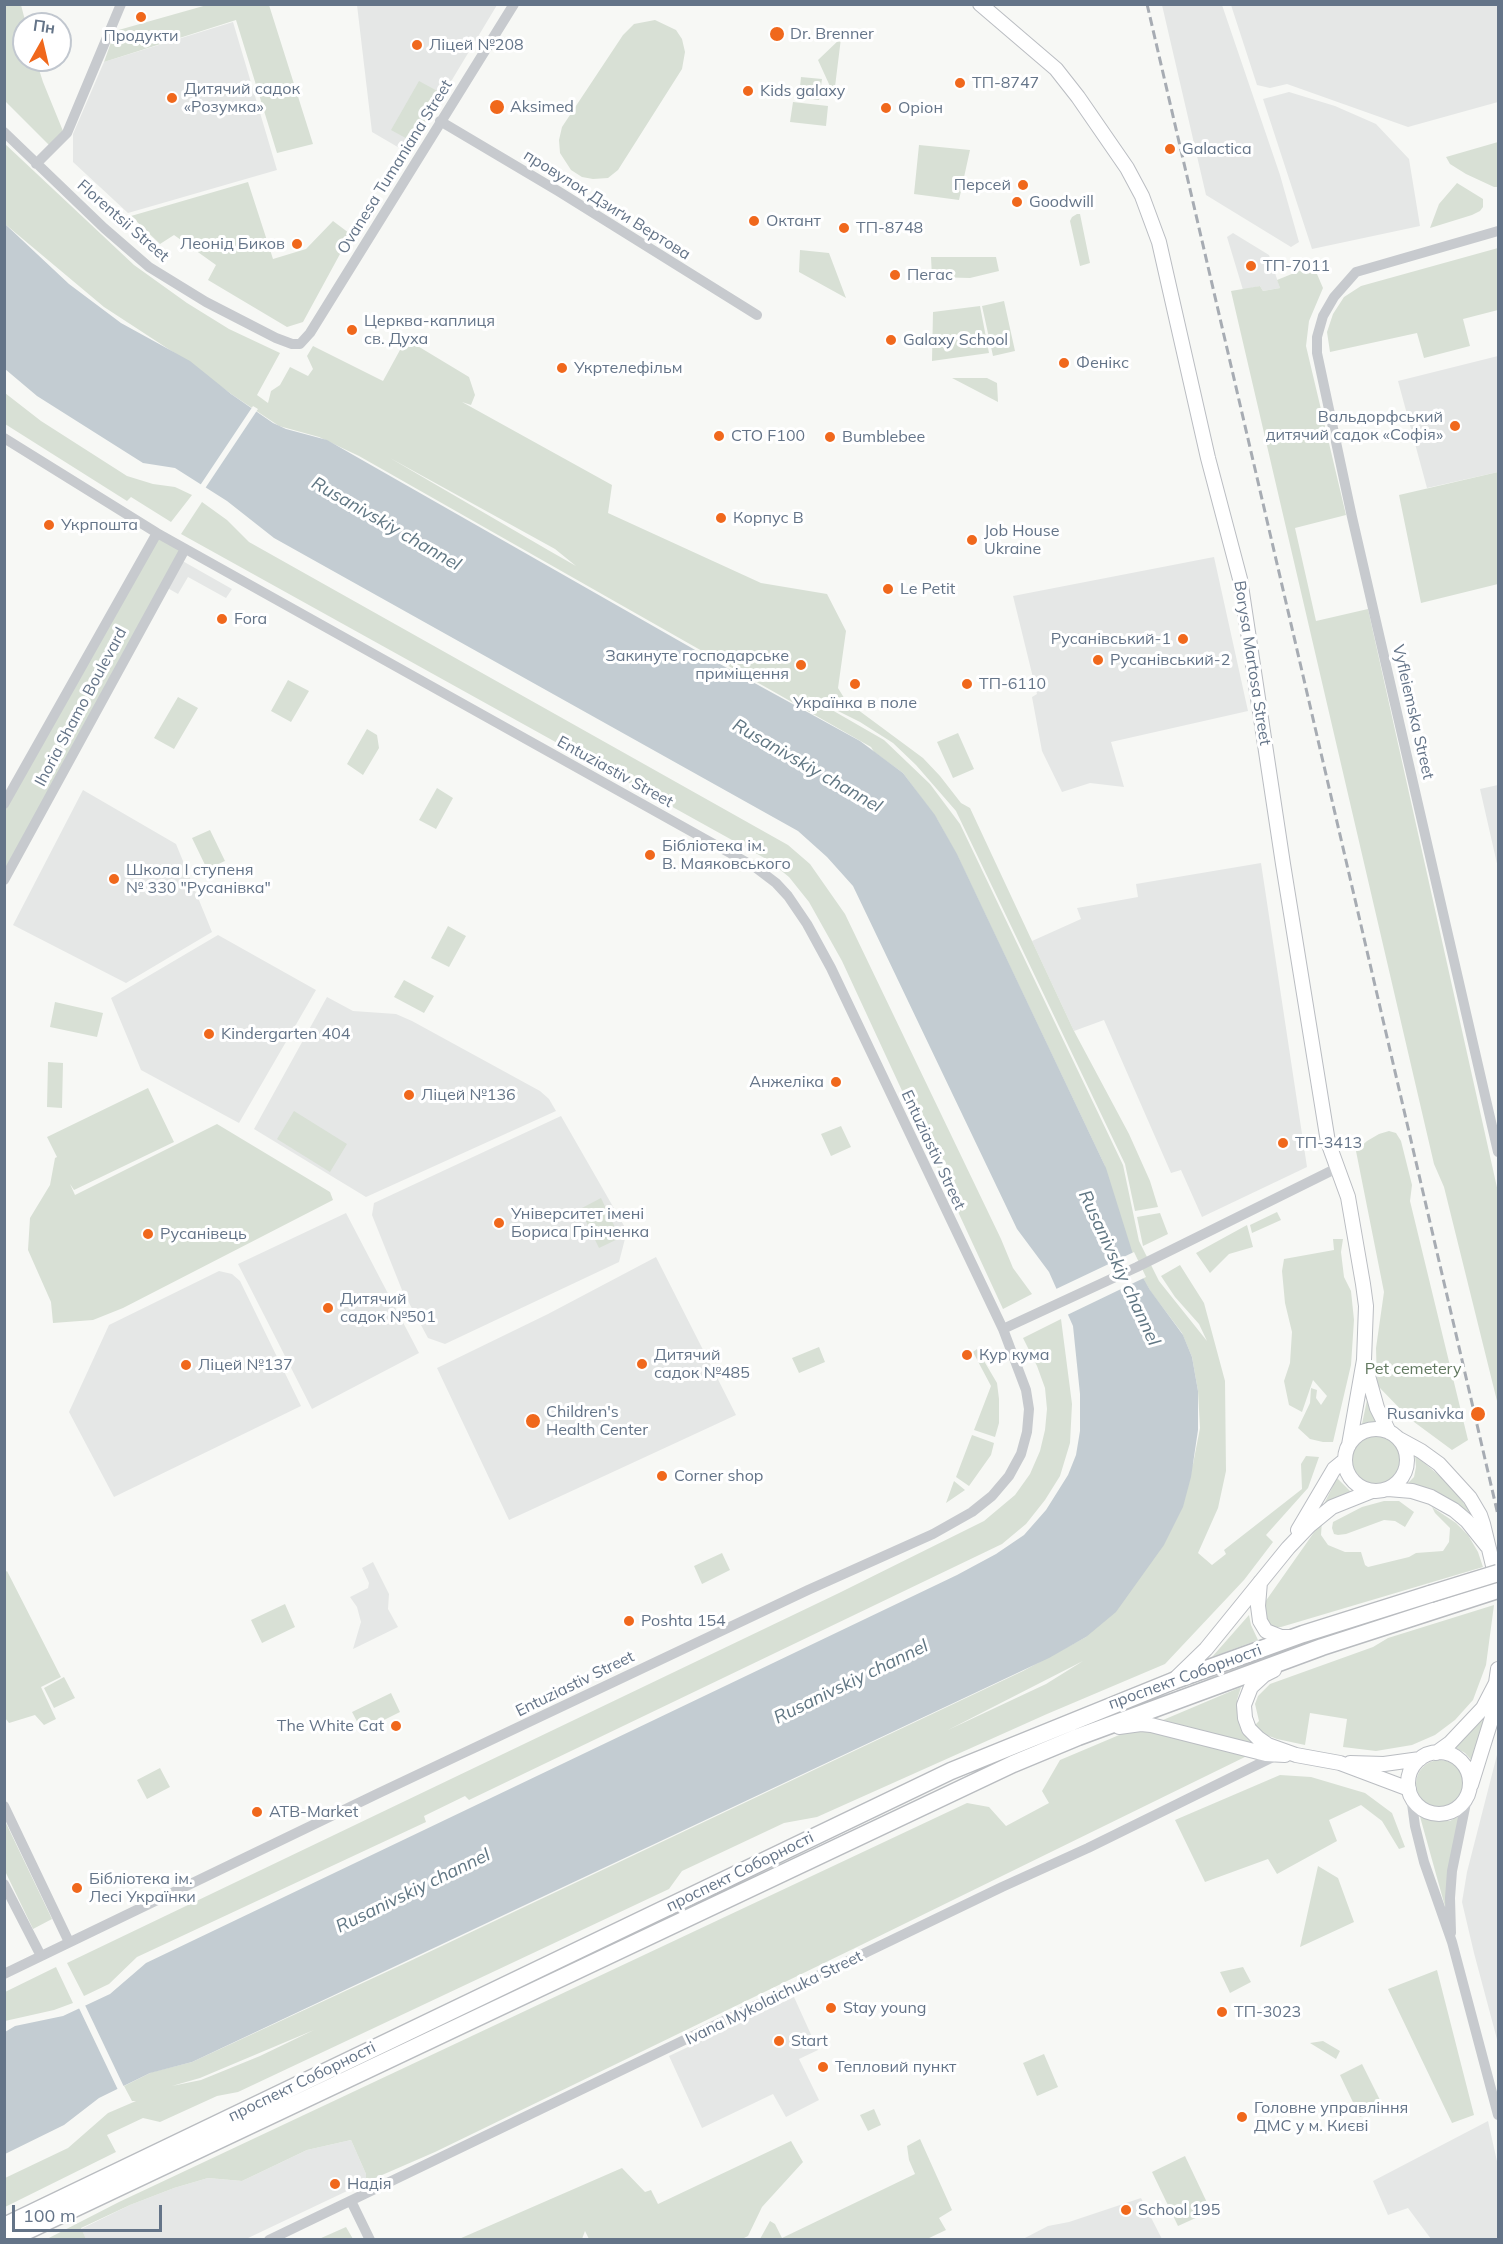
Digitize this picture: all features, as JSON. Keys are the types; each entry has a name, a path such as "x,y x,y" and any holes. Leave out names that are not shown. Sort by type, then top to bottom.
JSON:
{"highway":[{"name":"проспект Соборності","path":"4,2226 951,1771 1173,1681 1296,1637 1498,1573"},
{"name":"проспект Соборності","path":"8,2240 1013,1764 1322,1647 1498,1590"}],"main road":[{"name":"Borysa Martosa Street","path":"980,4 1056,69 1127,168 1142,196 1159,242 1208,458 1240,579 1318,1080 1329,1142 1348,1197 1364,1284 1366,1306 1364,1360 1349,1444"},
{"name":"Borysa Martosa Street","path":"1364,1360 1377,1408 1393,1435"},
{"path":"1372,1491 1355,1484 1349,1477 1345,1460 1349,1444 1355,1437 1371,1430 1393,1435 1439,1464 1470,1498 1480,1515 1498,1590"},
{"path":"1388,1489 1403,1476 1407,1466 1404,1446 1393,1435"},
{"path":"1288,1548 1334,1469 1345,1460"},
{"path":"1173,1681 1206,1649 1288,1548 1324,1512 1348,1500 1372,1491 1388,1489 1412,1491 1431,1497 1454,1510 1467,1521 1490,1550"},
{"path":"1260,1582 1258,1606 1260,1621 1266,1631 1281,1637 1296,1637"},
{"name":"Ivana Mykolaichuka Street","path":"1296,1755 1258,1738 1250,1729 1245,1718 1244,1705 1251,1687 1264,1675 1322,1647"},
{"path":"1498,1669 1496,1683 1483,1708 1450,1743 1436,1753 1420,1759 1410,1773 1410,1793 1417,1805 1436,1814 1447,1813 1464,1802 1498,1698"},
{"name":"Ivana Mykolaichuka Street","path":"1096,1731 1142,1724 1176,1730 1266,1754 1296,1755 1340,1763 1384,1764 1420,1759"},
{"path":"1436,1753 1446,1753 1456,1757 1463,1764 1470,1783 1468,1793"},
{"name":"Ivana Mykolaichuka Street","path":"1340,1763 1410,1793"}],"street":[{"path":"36,164 67,134 121,4"},
{"name":"Ovanesa Tumaniana Street","path":"300,344 316,324 514,4"},
{"name":"провулок Дзиґи Вертова","path":"441,121 757,315"},
{"name":"Florentsii Street","path":"4,132 104,228 149,267 206,303 276,338 292,344 300,344"},
{"name":"Vyfleiemska Street","path":"1498,231 1356,272 1334,297 1323,316 1317,337 1317,353 1352,518 1498,1152"},
{"name":"Entuziastiv Street","path":"4,438 157,533 755,867 776,884 788,896 807,924 831,969 1003,1329 1026,1390 1029,1409 1027,1432 1021,1454 1008,1476 992,1496 972,1512 933,1534 808,1590 4,1974"},
{"name":"Ihoria Shamo Boulevard","path":"4,804 157,533"},
{"name":"Ihoria Shamo Boulevard","path":"4,880 185,549"},
{"path":"1003,1329 1178,1247 1337,1168"},
{"name":"Ivana Mykolaichuka Street","path":"270,2240 1277,1755"},
{"path":"1410,1793 1424,1862 1452,1942 1498,2115"},
{"path":"1452,1942 1450,1898 1452,1870 1468,1793"},
{"path":"4,1806 69,1942"},
{"path":"4,1884 41,1956"},
{"path":"351,2201 370,2240"}],"shaded area":[{"name":"Ліцей №208","path":"357,5 497,5 408,153 372,132"},
{"path":"1162,5 1222,5 1280,175 1299,242 1291,247 1206,195"},
{"path":"1231,5 1498,5 1498,102 1408,127 1287,84 1270,88 1257,85"},
{"name":"Дитячий садок «Розумка»","path":"233,22 277,170 128,213 73,162 73,134 104,62"},
{"path":"1289,92 1335,106 1376,124 1409,159 1420,226 1312,249 1263,99"},
{"path":"1233,233 1269,255 1280,288 1263,291 1260,286 1243,290 1227,237"},
{"name":"Вальдорфський дитячий садок «Софія»","path":"1498,356 1498,472 1427,488 1398,381"},
{"path":"1214,557 1248,711 1111,742 1124,787 1090,783 1062,792 1042,751 1032,697 1037,694 1013,596"},
{"path":"179,559 232,589 226,598 188,577 178,594 164,586"},
{"path":"1498,785 1498,868 1480,789"},
{"name":"Школа І ступеня № 330 \"Русанівка\"","path":"83,790 176,844 212,932 126,983 13,925"},
{"path":"1261,863 1307,1167 1202,1217 1181,1170 1171,1173 1104,1020 1074,1031 1032,941 1081,919 1077,908 1138,897 1136,884"},
{"name":"Kindergarten 404","path":"218,935 316,990 239,1123 141,1070 111,998"},
{"name":"Ліцей №136","path":"327,997 353,1011 396,1014 412,1021 540,1091 549,1099 556,1111 366,1197 254,1129"},
{"name":"Університет імені Бориса Грінченка","path":"561,1116 627,1231 619,1262 445,1344 428,1338 402,1290 372,1215 374,1203"},
{"name":"Дитячий садок №501","path":"346,1213 419,1353 312,1409 238,1264"},
{"path":"656,1257 736,1415 509,1520 437,1368 548,1314"},
{"name":"Ліцей №137","path":"219,1271 232,1274 240,1281 301,1406 114,1497 69,1412 109,1325"},
{"path":"373,1562 389,1594 388,1609 398,1627 353,1649 361,1622 357,1607 350,1597 368,1588 369,1583 362,1568"},
{"path":"1498,1751 1498,2043 1462,1902 1467,1872"},
{"path":"794,1997 818,2050 799,2059 819,2100 786,2117 773,2094 702,2128 669,2056"},
{"path":"1488,2121 1498,2166 1498,2239 1431,2239 1408,2208 1388,2215 1373,2181"},
{"path":"351,2140 366,2174 366,2182 246,2239 86,2239 81,2229 130,2205 174,2188 208,2178 242,2181 307,2150"},
{"name":"School 195","path":"1141,2198 1162,2239 1023,2239 1048,2226 1069,2222"}],"green space":[{"path":"4,5 21,5 23,12 12,12 12,72 40,72 63,131 50,146 5,101"},
{"path":"207,5 269,5 313,144 277,153 236,20 104,62 115,31"},
{"path":"655,20 676,30 682,39 685,52 682,69 618,170 608,178 582,177 571,170 560,153 559,140 562,127 623,35 634,24"},
{"path":"841,38 834,95 818,60"},
{"path":"801,77 822,79 819,100 799,97"},
{"path":"419,81 441,93 413,142 391,130"},
{"path":"793,102 828,106 826,126 790,122"},
{"path":"1498,142 1498,187 1466,174 1450,164 1446,157"},
{"path":"4,143 134,265 187,303 229,329 280,353 257,395 268,403 271,391 280,385 290,367 308,376 313,369 307,356 313,346 383,381 406,339 469,377 475,395 471,405 462,402 612,485 608,513 761,583 827,594 846,631 838,688 846,701 923,758 961,803 970,808 1074,1031 1129,1134 1150,1181 1158,1207 1135,1211 1125,1164 956,811 916,765 893,743 860,722 806,695 884,740 930,784 960,824 1123,1165 1139,1241 1159,1281 1207,1341 1199,1324 1175,1297 1161,1276 1180,1265 1204,1303 1225,1381 1226,1471 1218,1508 1198,1553 1212,1565 1226,1554 1224,1550 1302,1489 1301,1464 1306,1456 1319,1457 1308,1488 1266,1535 1273,1542 1244,1580 1165,1664 817,1817 784,1823 682,1871 669,1889 238,2092 217,2096 160,2122 143,2118 107,2135 116,2152 5,2207 5,2178 68,2148 108,2113 136,2101 132,2101 124,2086 152,2072 192,2062 410,1961 1023,1671 1086,1637 1193,1464 1200,1428 1198,1391 1192,1357 1182,1333 1151,1292 1139,1271 1104,1164 958,857 937,819 903,773 874,752 871,747 359,456 319,437 279,426 104,307 5,224","holes":["390,458 555,549 576,566 548,550","1083,1661 1046,1684 948,1730","314,2030 260,2056 201,2080 172,2086 200,2078"]},
{"path":"919,145 970,150 959,200 914,194"},
{"path":"248,182 273,259 306,249 333,221 349,233 303,322 287,327 208,280 216,265 174,235 160,244 131,216"},
{"path":"1457,183 1483,199 1483,207 1472,215 1430,228 1439,204"},
{"path":"1080,214 1090,263 1080,266 1070,221"},
{"path":"1498,248 1498,310 1463,319 1470,346 1424,358 1417,333 1330,352 1327,332 1333,314 1344,297 1361,286"},
{"path":"800,250 829,253 846,298 799,272"},
{"path":"931,257 996,257 999,271 970,278 932,277"},
{"path":"1304,269 1317,274 1323,288 1309,321 1306,346 1346,515 1295,528 1316,621 1368,609 1498,1192 1498,1405 1444,1187 1434,1164 1231,291 1260,286 1263,291 1280,288 1277,280"},
{"path":"1004,301 1015,351 993,356 982,306"},
{"path":"980,306 989,353 932,361 933,312"},
{"path":"952,378 987,378 997,383 998,402"},
{"path":"5,393 41,421 127,476 153,484 175,487 192,495 171,522 131,497 127,501 5,424"},
{"path":"1498,472 1498,584 1421,603 1399,495"},
{"path":"202,502 227,520 249,542 788,845 810,864 845,914 1013,1268 1032,1294 1003,1309 842,961 809,902 789,877 768,860 181,534"},
{"path":"157,533 185,549 5,880 5,804"},
{"path":"288,680 309,691 291,722 271,711"},
{"path":"178,697 198,708 174,749 154,738"},
{"path":"367,729 377,735 379,748 363,775 347,764"},
{"path":"958,733 974,769 953,778 937,742"},
{"path":"437,788 453,798 436,829 419,820"},
{"path":"210,830 225,861 207,869 192,838"},
{"path":"448,926 466,936 449,967 431,958"},
{"path":"404,980 434,996 424,1013 394,997"},
{"path":"55,1002 103,1013 97,1037 50,1027"},
{"path":"48,1062 63,1063 62,1108 47,1107"},
{"name":"Русанівець","path":"148,1088 174,1142 74,1190 70,1184 75,1195 217,1124 330,1192 333,1200 123,1308 93,1320 53,1323 51,1302 28,1250 30,1218 50,1185 57,1157 47,1137"},
{"path":"294,1111 347,1144 330,1172 277,1139"},
{"path":"841,1126 851,1147 831,1156 821,1134"},
{"name":"Pet cemetery","path":"1389,1131 1396,1133 1401,1141 1412,1185 1410,1201 1468,1440 1452,1450 1410,1419 1377,1385 1376,1348 1384,1292 1356,1151 1367,1141"},
{"path":"601,1198 620,1238 599,1248 580,1209"},
{"path":"1277,1212 1281,1220 1252,1233 1250,1225"},
{"path":"1160,1213 1168,1234 1143,1246 1137,1217"},
{"path":"1247,1225 1253,1247 1229,1254 1210,1273 1196,1253"},
{"path":"1333,1239 1343,1239 1341,1252 1344,1277 1351,1291 1354,1320 1351,1365 1333,1442 1323,1442 1310,1439 1298,1428 1310,1403 1311,1388 1317,1390 1316,1398 1321,1405 1327,1396 1313,1380 1302,1412 1289,1405 1284,1381 1290,1363 1292,1332 1285,1303 1282,1271 1284,1259 1334,1250"},
{"path":"1061,1319 1072,1404 1070,1443 1060,1476 1045,1500 1026,1524 1002,1544 469,1800 465,1796 424,1816 426,1822 137,1957 109,1984 84,1996 67,1963 839,1593 984,1521 1015,1495 1030,1474 1040,1451 1045,1430 1047,1409 1045,1388 1023,1338"},
{"path":"819,1347 825,1362 799,1373 792,1358"},
{"path":"977,1349 997,1383 999,1423 995,1437 974,1430 991,1386 973,1352"},
{"path":"1367,1400 1376,1422 1362,1424"},
{"path":"972,1435 994,1443 991,1455 969,1486 956,1477"},
{"path":"1376,1436 1385,1438 1396,1447 1401,1461 1399,1470 1390,1481 1376,1486 1367,1484 1356,1475 1351,1461 1353,1452 1362,1441"},
{"path":"1415,1455 1449,1484 1472,1514 1431,1489 1408,1483 1414,1477"},
{"path":"1335,1476 1351,1492 1323,1506 1333,1486"},
{"path":"954,1481 965,1490 946,1503"},
{"path":"1384,1501 1399,1501 1414,1512 1405,1527 1395,1521 1384,1520 1346,1534 1334,1534 1333,1522 1362,1507"},
{"path":"1432,1507 1456,1523 1468,1535 1478,1552 1483,1567 1281,1627 1271,1627 1263,1614 1265,1602 1322,1521 1321,1535 1328,1545 1345,1552 1361,1552 1365,1565 1368,1567 1409,1557 1416,1553 1443,1551 1449,1542 1450,1528"},
{"path":"722,1553 730,1570 702,1584 694,1566"},
{"path":"7,1571 61,1677 41,1687 56,1719 44,1725 35,1715 9,1723 5,1718 4,1573"},
{"path":"285,1604 295,1627 262,1643 251,1620"},
{"path":"1494,1605 1486,1665 1473,1700 1455,1720 1435,1735 1412,1745 1376,1751 1343,1747 1347,1719 1310,1713 1305,1745 1277,1739 1261,1733 1254,1726 1259,1721 1255,1704 1258,1696 1270,1684 1373,1647 1388,1638"},
{"path":"1249,1615 1258,1640 1212,1657"},
{"path":"64,1677 75,1698 54,1708 44,1688"},
{"path":"1241,1687 1237,1700 1240,1727 1257,1747 1163,1720"},
{"path":"391,1693 400,1712 362,1731 352,1712"},
{"path":"1490,1708 1474,1763 1465,1753 1452,1746 1470,1732"},
{"path":"1131,1730 1172,1734 1249,1755 435,2152 366,2182 366,2174 351,2140 307,2150 242,2181 208,2178 174,2188 81,2228 86,2239 45,2240 119,2202 967,1803 989,1807 1006,1826 1049,1803 1042,1791 1060,1760"},
{"path":"1435,1760 1445,1760 1457,1767 1464,1779 1464,1789 1457,1801 1445,1808 1435,1808 1420,1797 1416,1789 1416,1779 1427,1764"},
{"path":"160,1768 170,1787 147,1799 137,1780"},
{"path":"1280,1775 1311,1777 1365,1793 1392,1813 1405,1847 1399,1849 1382,1821 1361,1805 1329,1820 1337,1841 1277,1874 1268,1859 1205,1882 1175,1820"},
{"path":"1419,1813 1433,1821 1450,1821 1461,1815 1446,1910"},
{"path":"5,1821 52,1919 33,1929 5,1871"},
{"path":"1318,1866 1338,1878 1354,1922 1300,1947"},
{"path":"56,1967 73,2003 54,2010 5,2021 5,1992"},
{"path":"1243,1967 1251,1982 1230,1993 1220,1972"},
{"path":"1437,1970 1474,2115 1452,2123 1388,1989"},
{"path":"1323,2041 1340,2051 1336,2059 1310,2043"},
{"path":"1044,2054 1058,2087 1037,2096 1023,2063"},
{"path":"1362,2064 1383,2106 1360,2117 1340,2075"},
{"path":"874,2109 881,2125 868,2131 860,2115"},
{"path":"920,2139 952,2210 939,2218 946,2230 927,2239 760,2239 770,2221 775,2224 782,2238 915,2174 909,2160 907,2146"},
{"path":"791,2141 803,2162 762,2207 748,2236 742,2239 589,2239 585,2231 582,2239 459,2239 622,2168 645,2192 651,2190 658,2204"},
{"path":"1185,2156 1211,2211 1178,2226 1152,2172"},
{"path":"346,2227 353,2239 319,2239"}],"water":[{"name":"Rusanivskiy channel","path":"5,224 69,284 121,323 190,361 231,394 273,423 286,429 327,440 718,663 860,741 903,773 935,815 957,854 1106,1168 1137,1267 1150,1290 1183,1335 1192,1357 1198,1391 1198,1430 1191,1477 1183,1507 1164,1545 1116,1612 1086,1637 1049,1658 192,2062 150,2073 99,2098 64,2125 5,2154 5,2032 15,2026 63,2016 110,1994 146,1963 957,1575 996,1554 1024,1535 1046,1510 1068,1475 1076,1455 1080,1431 1080,1394 1073,1326 1049,1272 1017,1229 853,886 827,857 798,831 274,538 227,501 175,468 143,463 37,396 5,369"}],"pier":[{"path":"253,406 258,409 204,490 199,487"},
{"path":"1134,1252 1146,1277 1065,1316 1054,1290"},
{"path":"84,2003 125,2089 119,2092 78,2006"}],"railway":[{"path":"1147,4 1498,1515"}],"place":[{"name":"Продукти","path":"141,17"},
{"name":"Dr. Brenner","path":"777,34"},
{"name":"Ліцей №208","path":"417,45"},
{"name":"ТП-8747","path":"960,83"},
{"name":"Kids galaxy","path":"748,91"},
{"name":"Дитячий садок «Розумка»","path":"172,98"},
{"name":"Aksimed","path":"497,107"},
{"name":"Оріон","path":"886,108"},
{"name":"Galactica","path":"1170,149"},
{"name":"Персей","path":"1023,185"},
{"name":"Goodwill","path":"1017,202"},
{"name":"Октант","path":"754,221"},
{"name":"ТП-8748","path":"844,228"},
{"name":"Леонід Биков","path":"297,244"},
{"name":"ТП-7011","path":"1251,266"},
{"name":"Пегас","path":"895,275"},
{"name":"Церква-каплиця св. Духа","path":"352,330"},
{"name":"Galaxy School","path":"891,340"},
{"name":"Фенікс","path":"1064,363"},
{"name":"Укртелефільм","path":"562,368"},
{"name":"Вальдорфський дитячий садок «Софія»","path":"1455,426"},
{"name":"СТО F100","path":"719,436"},
{"name":"Bumblebee","path":"830,437"},
{"name":"Корпус В","path":"721,518"},
{"name":"Укрпошта","path":"49,525"},
{"name":"Job House Ukraine","path":"972,540"},
{"name":"Le Petit","path":"888,589"},
{"name":"Fora","path":"222,619"},
{"name":"Русанівський-1","path":"1183,639"},
{"name":"Русанівський-2","path":"1098,660"},
{"name":"Закинуте господарське приміщення","path":"801,665"},
{"name":"Українка в поле","path":"855,684"},
{"name":"ТП-6110","path":"967,684"},
{"name":"Бібліотека ім. В. Маяковського","path":"650,855"},
{"name":"Школа І ступеня № 330 \"Русанівка\"","path":"114,879"},
{"name":"Kindergarten 404","path":"209,1034"},
{"name":"Анжеліка","path":"836,1082"},
{"name":"Ліцей №136","path":"409,1095"},
{"name":"ТП-3413","path":"1283,1143"},
{"name":"Університет імені Бориса Грінченка","path":"499,1223"},
{"name":"Русанівець","path":"148,1234"},
{"name":"Дитячий садок №501","path":"328,1308"},
{"name":"Кур кума","path":"967,1355"},
{"name":"Дитячий садок №485","path":"642,1364"},
{"name":"Ліцей №137","path":"186,1365"},
{"name":"Rusanivka","path":"1478,1414"},
{"name":"Children's Health Center","path":"533,1421"},
{"name":"Corner shop","path":"662,1476"},
{"name":"Poshta 154","path":"629,1621"},
{"name":"The White Cat","path":"396,1726"},
{"name":"ATB-Market","path":"257,1812"},
{"name":"Бібліотека ім. Лесі Українки","path":"77,1888"},
{"name":"Stay young","path":"831,2008"},
{"name":"ТП-3023","path":"1222,2012"},
{"name":"Start","path":"779,2041"},
{"name":"Тепловий пункт","path":"823,2067"},
{"name":"Головне управління ДМС у м. Києві","path":"1242,2117"},
{"name":"Надія","path":"335,2184"},
{"name":"School 195","path":"1126,2210"}]}
